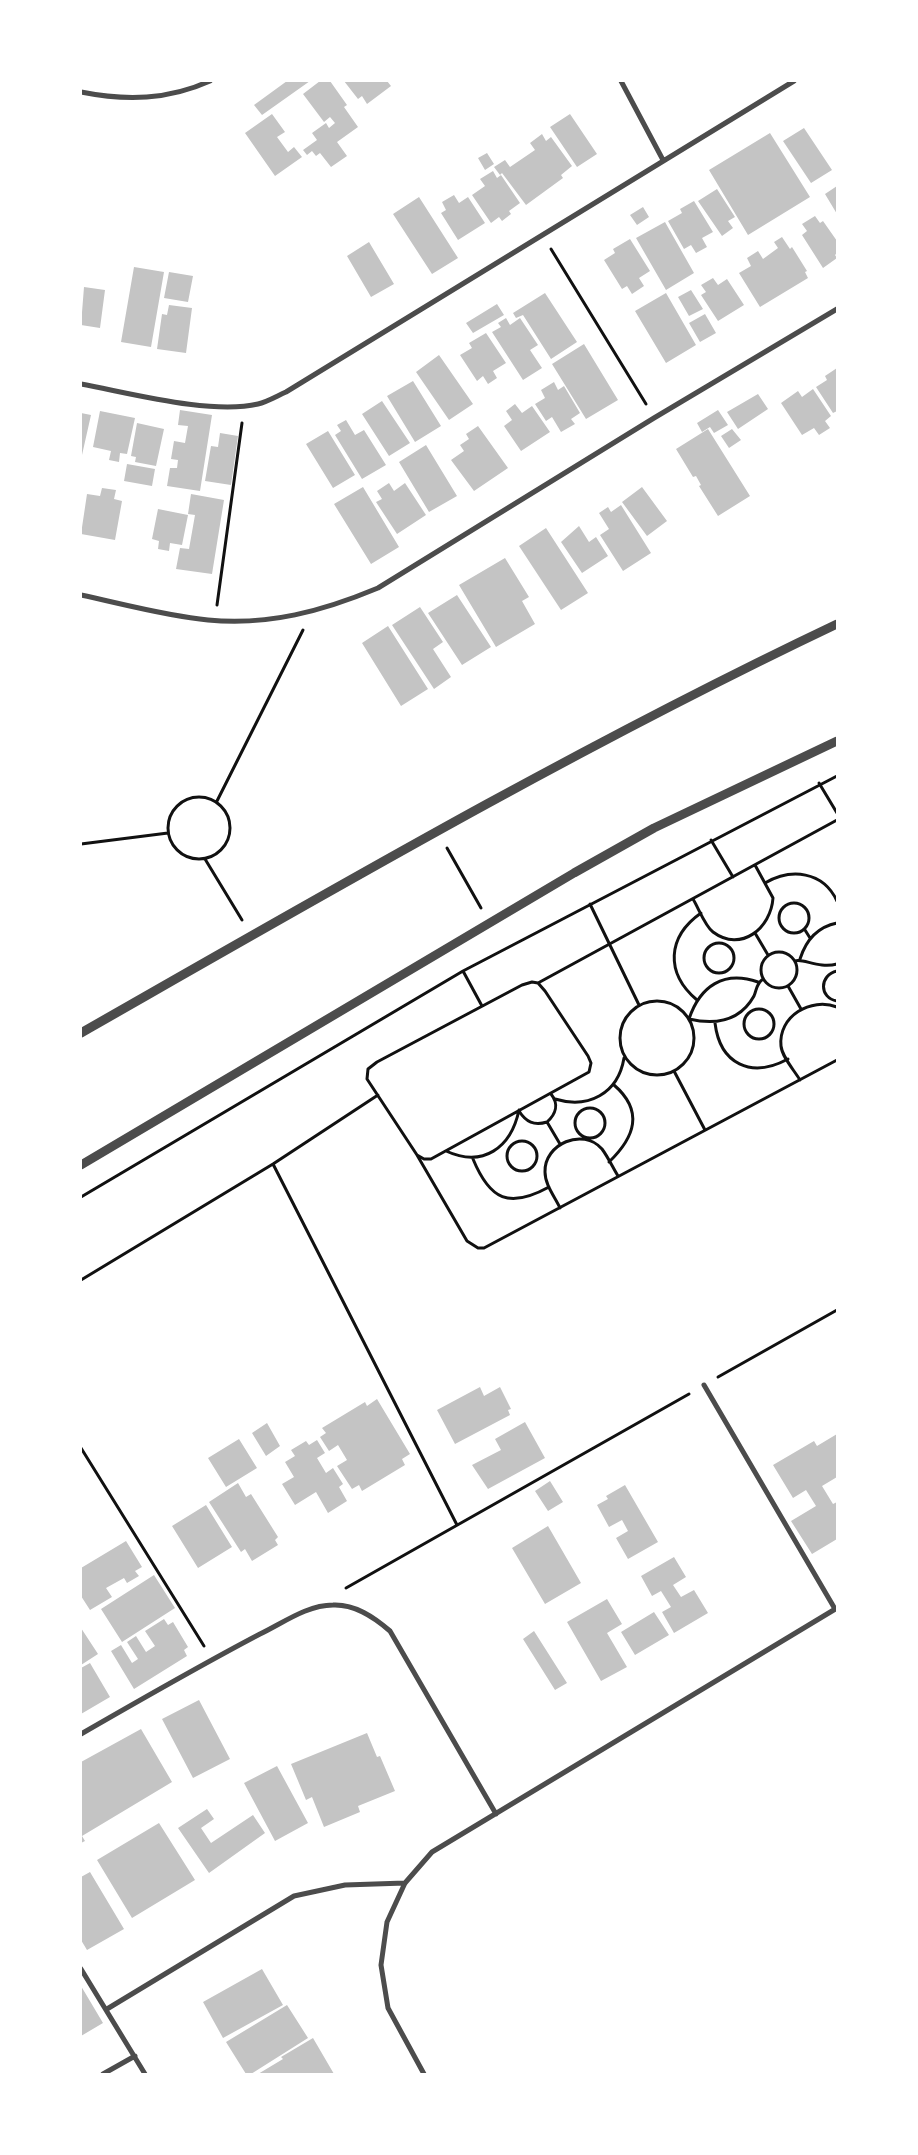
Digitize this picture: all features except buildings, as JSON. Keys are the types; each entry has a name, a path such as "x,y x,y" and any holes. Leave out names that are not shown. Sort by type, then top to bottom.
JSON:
{"street":[{"path":"81,92 129,98 161,96 193,89 210,81"},
{"path":"621,81 663,160"},
{"path":"81,384 198,405 229,408 259,404 286,392 794,81"},
{"path":"81,595 166,613 215,620 252,621 312,612 338,605 378,588 654,418 837,309"},
{"path":"81,1033 437,830 603,741 837,624"},
{"path":"81,1165 574,873 654,828 837,741"},
{"path":"424,2074 388,2008 381,1965 387,1922 405,1883 432,1852 836,1608 704,1385"},
{"path":"81,1734 212,1659 309,1609 334,1605 358,1610 374,1617 390,1631 496,1814"},
{"path":"108,2009 294,1896 345,1885 405,1883"},
{"path":"81,1969 108,2009 145,2074"},
{"path":"103,2074 135,2056"}],"path":[{"path":"542,234 654,418"},
{"path":"215,620 245,406"},
{"path":"217,801 312,612"},
{"path":"81,1197 464,971 819,783 837,776"},
{"path":"819,783 837,812"},
{"path":"193,797 206,797 217,801 226,810 230,822 230,834 221,850 205,859 193,858 181,853 173,844 168,833 169,821 173,810 182,801 193,797"},
{"path":"837,820 538,983 527,983 482,1006 372,1066 366,1074 367,1079 417,1155 467,1241 478,1248 490,1246 837,1060"},
{"path":"437,830 490,923"},
{"path":"81,844 168,833"},
{"path":"711,840 733,877"},
{"path":"205,859 251,936"},
{"path":"693,899 711,931 726,938 743,938 755,934 769,920 773,898 755,865"},
{"path":"765,883 786,874 809,875 823,882 837,901"},
{"path":"790,903 799,903 805,908 809,915 809,923 804,930 798,934 790,933 783,929 779,922 779,914 783,907 790,903"},
{"path":"590,904 639,1005"},
{"path":"772,909 779,914"},
{"path":"697,1000 686,990 678,978 674,963 674,948 680,934 689,922 701,913"},
{"path":"800,959 803,947 810,938 819,930 837,923"},
{"path":"804,930 810,938"},
{"path":"755,934 768,955"},
{"path":"724,944 726,938"},
{"path":"716,943 724,944 730,948 734,955 734,963 730,969 723,973 715,973 708,969 704,962 704,954 708,947 716,943"},
{"path":"783,952 795,961 797,975 788,986 773,988 762,979 761,966 768,955 783,952"},
{"path":"795,961 800,959 823,966 837,964"},
{"path":"464,971 482,1006"},
{"path":"837,971 827,975 823,982 823,990 837,1007"},
{"path":"723,973 725,980"},
{"path":"689,1019 697,1000 709,987 725,980 742,978 758,982"},
{"path":"689,1019 715,1023 728,1020 748,1005 758,982 762,979"},
{"path":"417,1155 424,1159 431,1159 586,1074 591,1063 538,983"},
{"path":"788,986 801,1009"},
{"path":"652,1000 667,1002 680,1008 689,1019 694,1033 693,1048 686,1062 674,1071 663,1074 646,1074 632,1066 624,1058 620,1048 620,1028 630,1011 639,1005 652,1000"},
{"path":"800,1080 781,1049 783,1031 787,1022 801,1009 811,1005 834,1003"},
{"path":"748,1005 749,1013"},
{"path":"756,1009 771,1014 775,1021 774,1029 770,1036 763,1039 755,1039 748,1035 744,1028 745,1020 749,1013 756,1009"},
{"path":"715,1023 717,1037 723,1050 733,1060 746,1067 760,1069 775,1066 788,1059"},
{"path":"774,1029 783,1031"},
{"path":"551,1094 555,1099 568,1103 582,1103 594,1100 614,1085 619,1077 624,1058"},
{"path":"674,1071 705,1130"},
{"path":"610,1162 628,1141 632,1129 630,1104 623,1093 614,1085"},
{"path":"81,1280 273,1164 378,1095"},
{"path":"519,1110 528,1121 534,1124 547,1122 555,1112 555,1099"},
{"path":"582,1103 574,1119 575,1128 580,1135 602,1149 618,1176"},
{"path":"560,1208 546,1180 545,1164 560,1144 569,1140 596,1137 602,1132 604,1118 593,1108 579,1111"},
{"path":"446,1151 473,1159 488,1154 507,1141 516,1126 519,1110"},
{"path":"547,1122 560,1144"},
{"path":"507,1141 512,1144"},
{"path":"519,1141 527,1141 534,1145 538,1152 537,1160 533,1167 526,1171 511,1166 507,1159 508,1151 512,1144 519,1141"},
{"path":"473,1159 484,1183 494,1192 506,1198 519,1199 532,1196 550,1187"},
{"path":"537,1160 545,1164"},
{"path":"273,1164 457,1525"},
{"path":"342,1590 837,1310"},
{"path":"81,1448 212,1659"}]}
